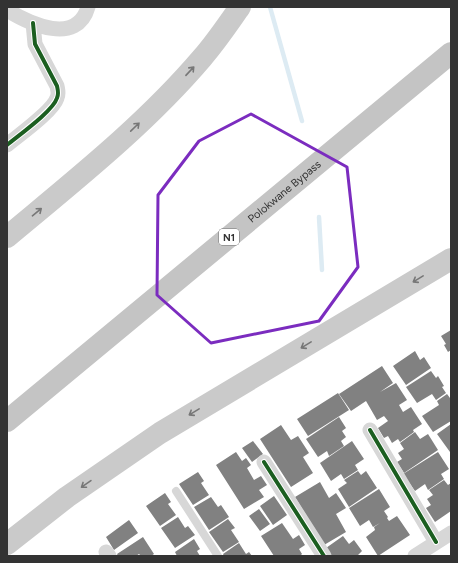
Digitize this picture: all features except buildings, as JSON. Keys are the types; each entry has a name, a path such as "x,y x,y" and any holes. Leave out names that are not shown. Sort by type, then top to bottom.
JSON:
{"highway":[{"name":"Polokwane Bypass","path":"7,421 451,53"}],"main road":[{"path":"7,237 116,145 164,99 203,58 240,7"},
{"path":"7,544 67,497 160,433 451,259"}],"street":[{"path":"7,10 34,23 53,29 72,28 80,22 88,7"},
{"path":"7,145 51,108 57,99 58,92 56,86 35,44 34,23"},
{"path":"370,430 436,542"},
{"path":"264,462 324,556"},
{"path":"415,556 451,533"}],"lane":[{"path":"176,491 218,556"}],"highlighted area":[{"path":"251,114 347,167 358,267 319,321 211,343 157,295 158,195 199,141"}],"waterway":[{"path":"270,7 302,121"},
{"path":"319,217 322,270"}],"cycle path":[{"path":"7,145 43,116 54,103 58,95 57,86 35,44 33,23"},
{"path":"370,430 436,542"},
{"path":"264,462 324,556"}]}
